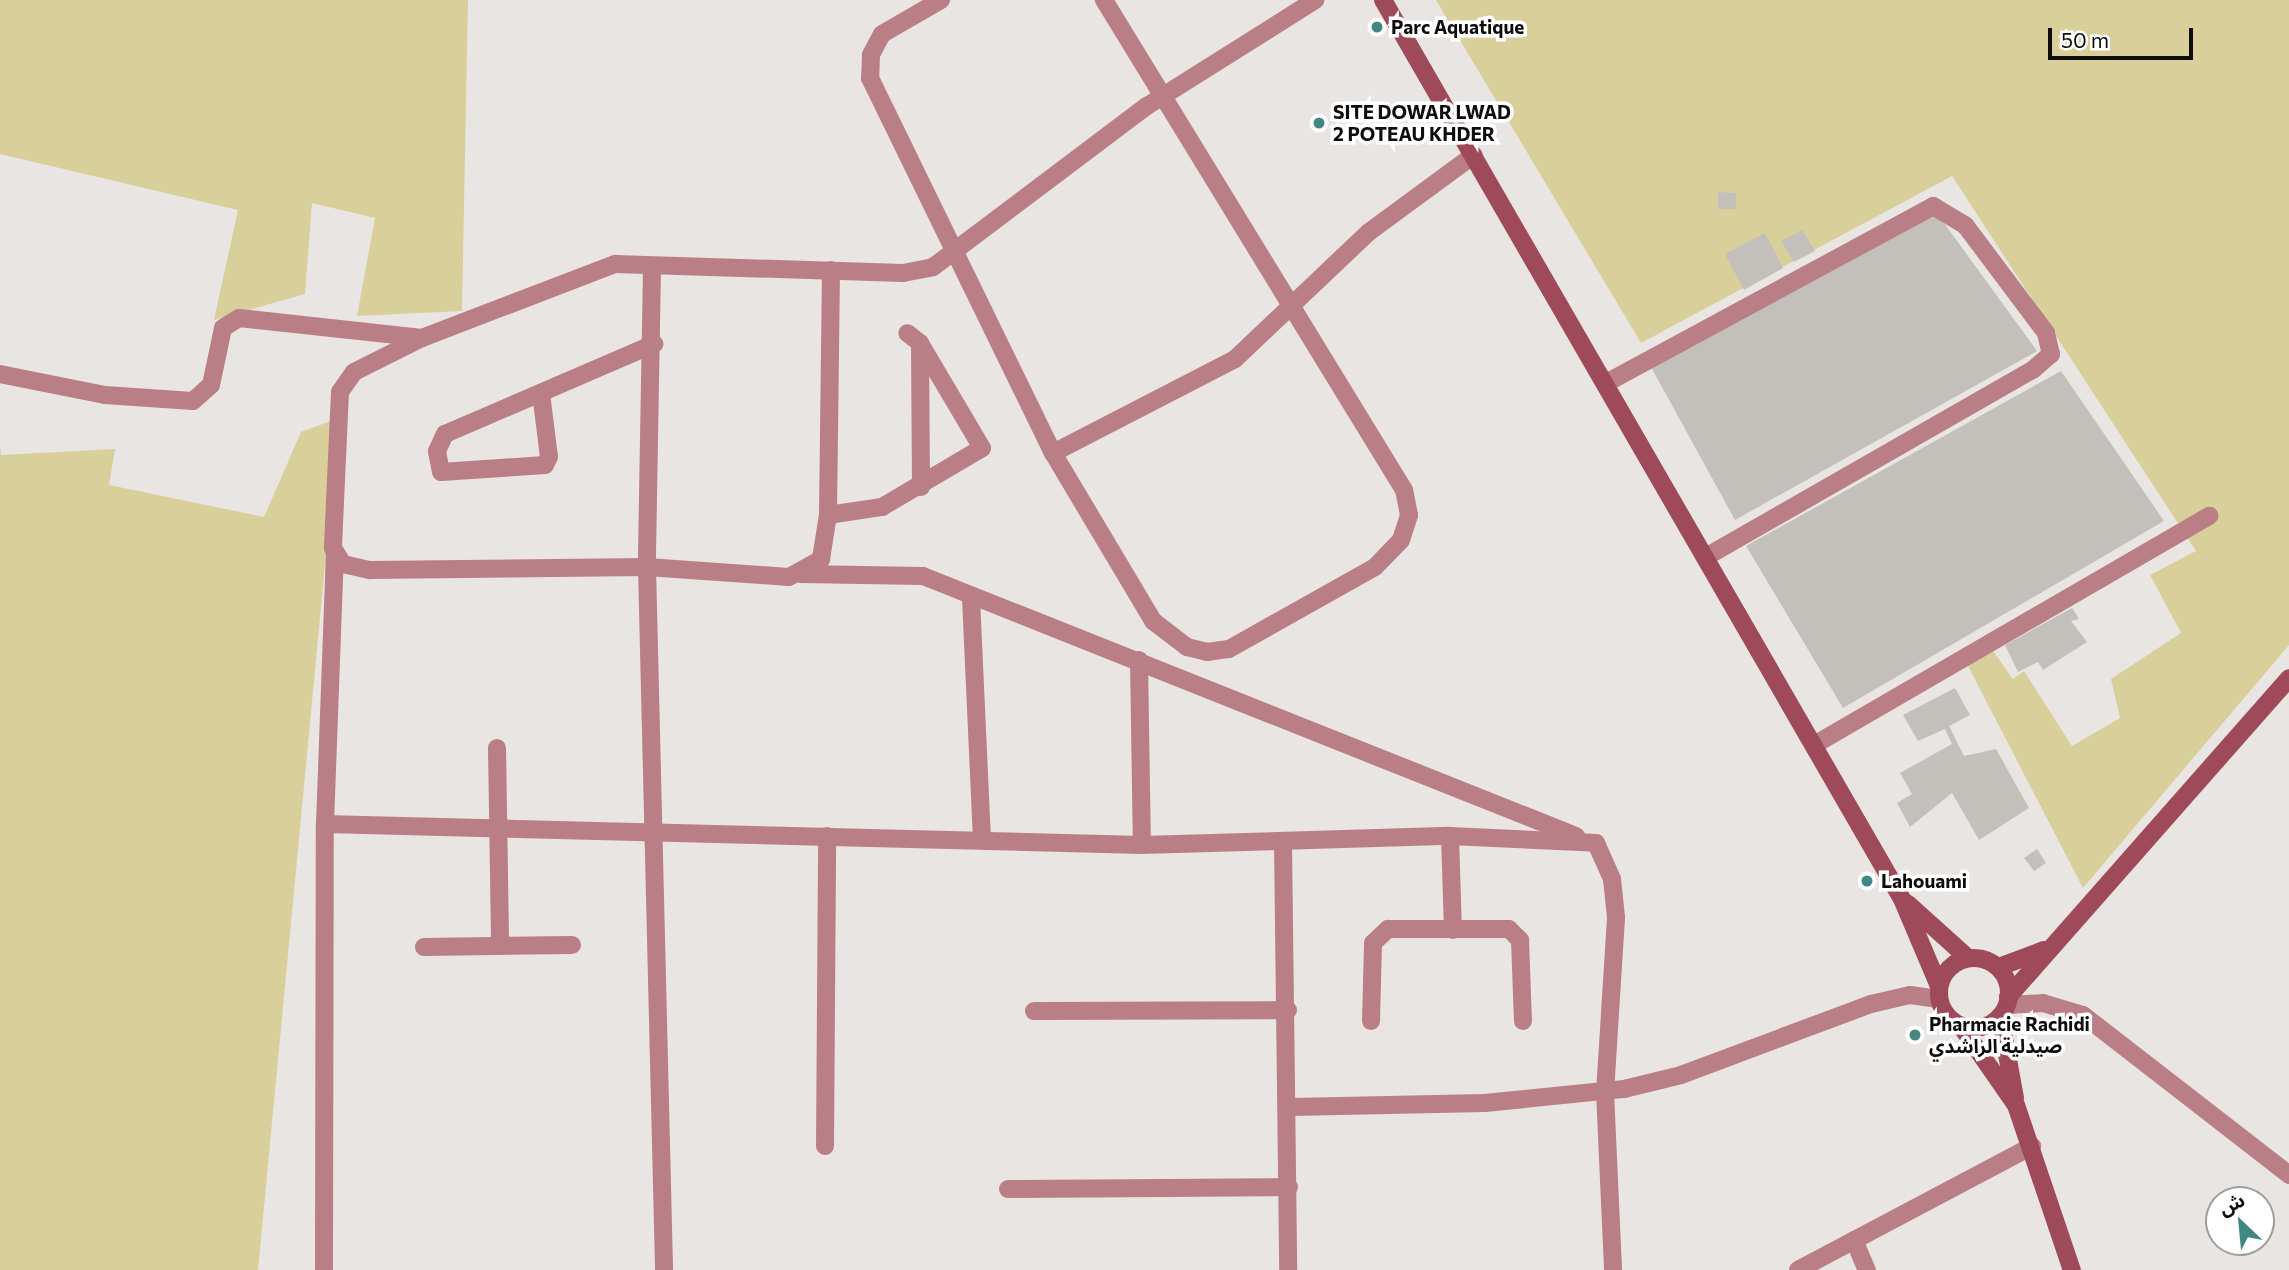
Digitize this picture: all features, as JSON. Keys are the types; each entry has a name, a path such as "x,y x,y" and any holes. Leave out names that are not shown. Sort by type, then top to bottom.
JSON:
{"main road":[{"path":"1383,0 1608,382 1902,899 1939,993 2016,1105 2072,1270"},
{"path":"1961,1026 1976,1029 2005,1006 2289,678"},
{"path":"1902,899 1968,958 1999,967 2057,943"},
{"path":"1939,993 1950,967 1968,958"},
{"path":"1999,967 2016,1105"}],"street":[{"path":"941,0 882,34 871,55 870,78 959,253 1053,453 1141,605 1187,647 1229,649 1375,567 1401,540 1409,503 1104,0"},
{"path":"324,1270 325,824 341,392 354,372 422,338 593,270 615,264 652,268 903,273 959,253 1162,97 1315,0"},
{"path":"1053,453 1212,374 1293,309 1369,232 1474,155"},
{"path":"1608,382 1933,206 1965,225 2046,333 2051,354 2034,369 1708,556"},
{"path":"652,268 654,344 648,567 664,1270"},
{"path":"800,574 821,559 828,515 831,270"},
{"path":"0,374 105,395 193,401 211,385 229,321 271,319 422,338"},
{"path":"828,515 882,507 921,487 982,447 913,338 921,487"},
{"path":"541,393 545,465 441,472 437,451 445,435 541,393 654,344"},
{"path":"1814,745 2209,516"},
{"path":"335,553 343,564 370,570 648,567 923,576 971,598 1139,660 1596,843 1612,879 1616,918 1605,1092 1613,1270"},
{"path":"971,598 982,839"},
{"path":"1139,660 1143,845"},
{"path":"497,748 500,946"},
{"path":"325,824 1143,845 1283,843 1450,836 1596,843"},
{"path":"825,1146 827,836"},
{"path":"1450,836 1453,930"},
{"path":"1283,843 1291,1107 1288,1270"},
{"path":"1371,1021 1373,943 1380,934 1453,930 1517,933 1523,1021"},
{"path":"424,947 572,945"},
{"path":"1291,1107 1605,1092 1681,1075 1871,1004 1910,995 1939,993"},
{"path":"2005,1006 2043,1003 2083,1015 2289,1175"},
{"path":"1034,1011 1288,1010"},
{"path":"1798,1270 2032,1146"},
{"path":"1008,1189 1289,1187"},
{"path":"1854,1240 1867,1270"}],"shaded area":[{"path":"0,0 468,0 462,311 357,316 375,218 312,203 305,294 214,320 238,210 0,154"},
{"path":"1436,0 2289,0 2289,645 2083,888 1968,666 1988,644 2013,679 2024,671 2072,746 2120,718 2111,679 2181,633 2150,575 2196,551 1952,176 1641,343"},
{"path":"339,418 258,1270 0,1270 0,444 1,455 115,449 109,485 264,517 301,432"}],"building":[{"path":"1718,192 1736,193 1736,209 1718,209"},
{"path":"1936,212 2037,351 1735,520 1651,367"},
{"path":"1802,230 1815,251 1794,262 1781,241"},
{"path":"1765,233 1783,268 1744,290 1725,254"},
{"path":"2061,371 2164,521 1843,708 1746,546"},
{"path":"2072,608 2079,619 2071,621 2087,642 2043,670 2038,662 2018,672 2005,645"},
{"path":"1955,688 1970,715 1949,726 1964,756 1996,749 2029,808 1979,840 1952,793 1910,827 1897,803 1912,794 1900,773 1952,744 1945,729 1918,741 1903,715"},
{"path":"2037,849 2046,863 2034,871 2024,858"}],"place":[{"name":"Parc Aquatique","path":"1377,27"},
{"name":"SITE DOWAR LWAD 2 POTEAU KHDER","path":"1319,123"},
{"name":"Lahouami","path":"1867,881"},
{"name":"Pharmacie Rachidi صيدلية الراشدي","path":"1915,1035"}]}
